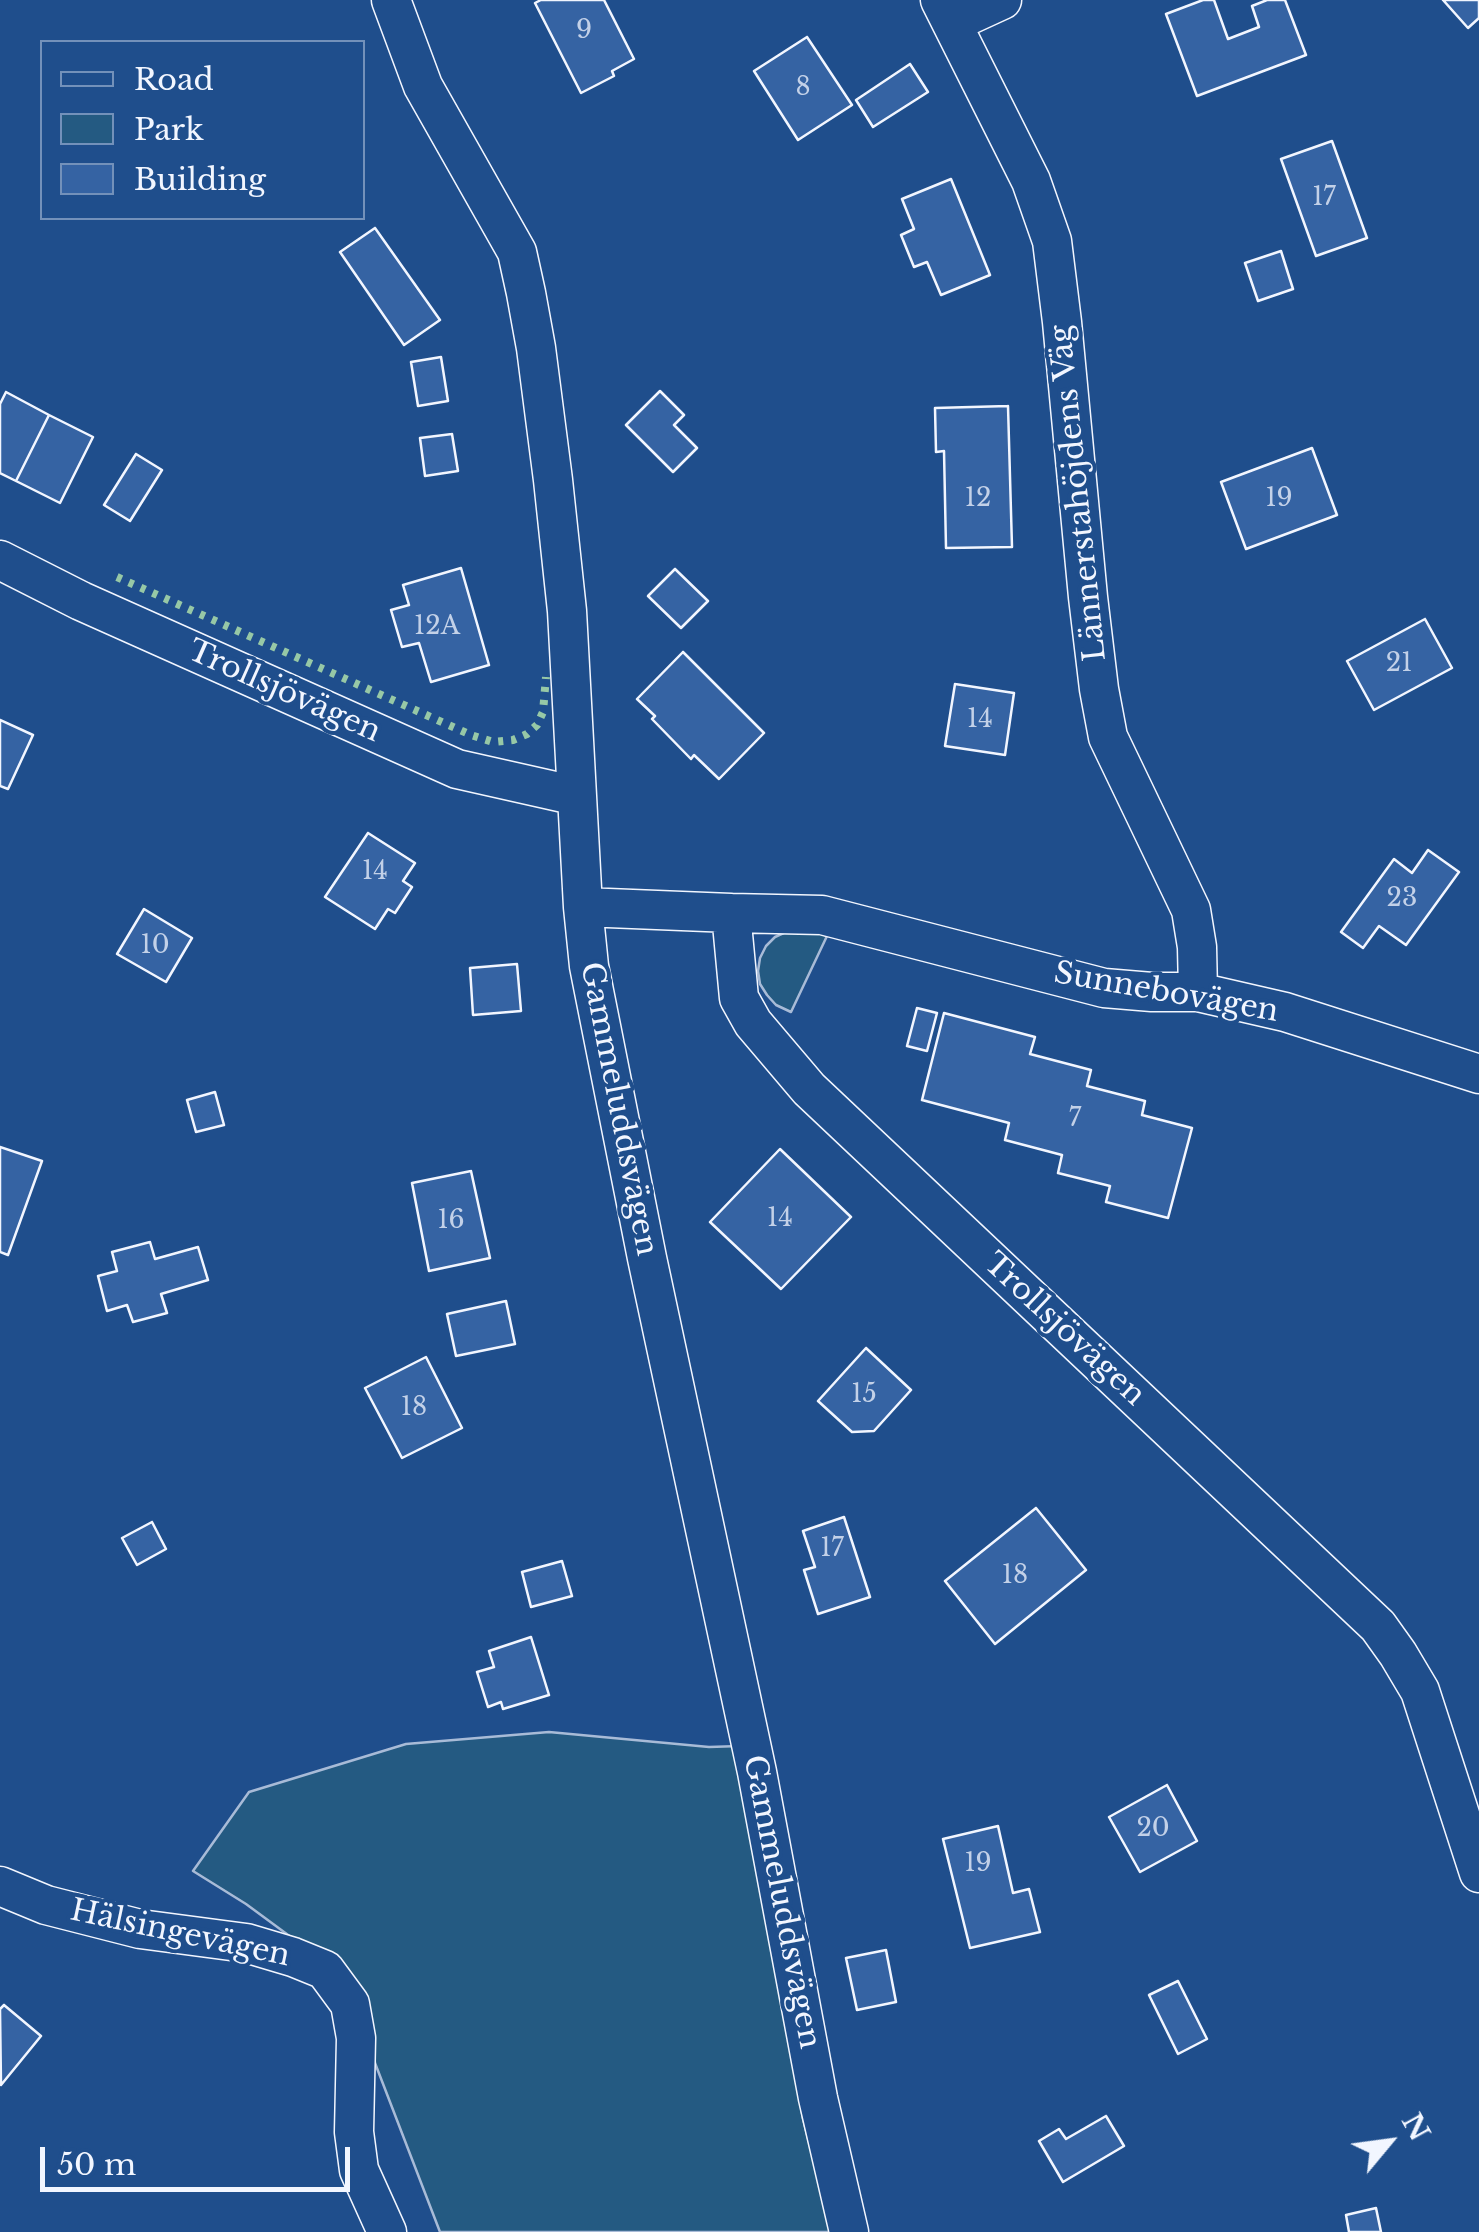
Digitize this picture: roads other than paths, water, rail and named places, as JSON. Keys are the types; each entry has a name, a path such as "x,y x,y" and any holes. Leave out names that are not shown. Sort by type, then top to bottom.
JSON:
{"street":[{"name":"Gammeluddsvägen","path":"391,0 423,86 517,252 536,348 554,480 567,610 583,907 590,966 757,1772 818,2098 849,2232"},
{"path":"946,11 1002,0"},
{"name":"Lännerstahöjdens Väg","path":"946,11 1031,181 1052,241 1088,597 1108,737 1191,910 1198,992"},
{"name":"Trollsjövägen","path":"0,560 81,601 458,769 578,796"},
{"path":"583,907 732,914"},
{"name":"Trollsjövägen","path":"732,914 739,998 754,1023 809,1089 1378,1626 1420,1691 1479,1873"},
{"name":"Sunnebovägen","path":"732,914 822,916 1104,988 1198,992 1284,1012 1479,1074"},
{"name":"Hälsingevägen","path":"0,1886 46,1905 140,1929 246,1943 325,1970 350,2004 356,2038 354,2132 359,2170 387,2232"}]}
